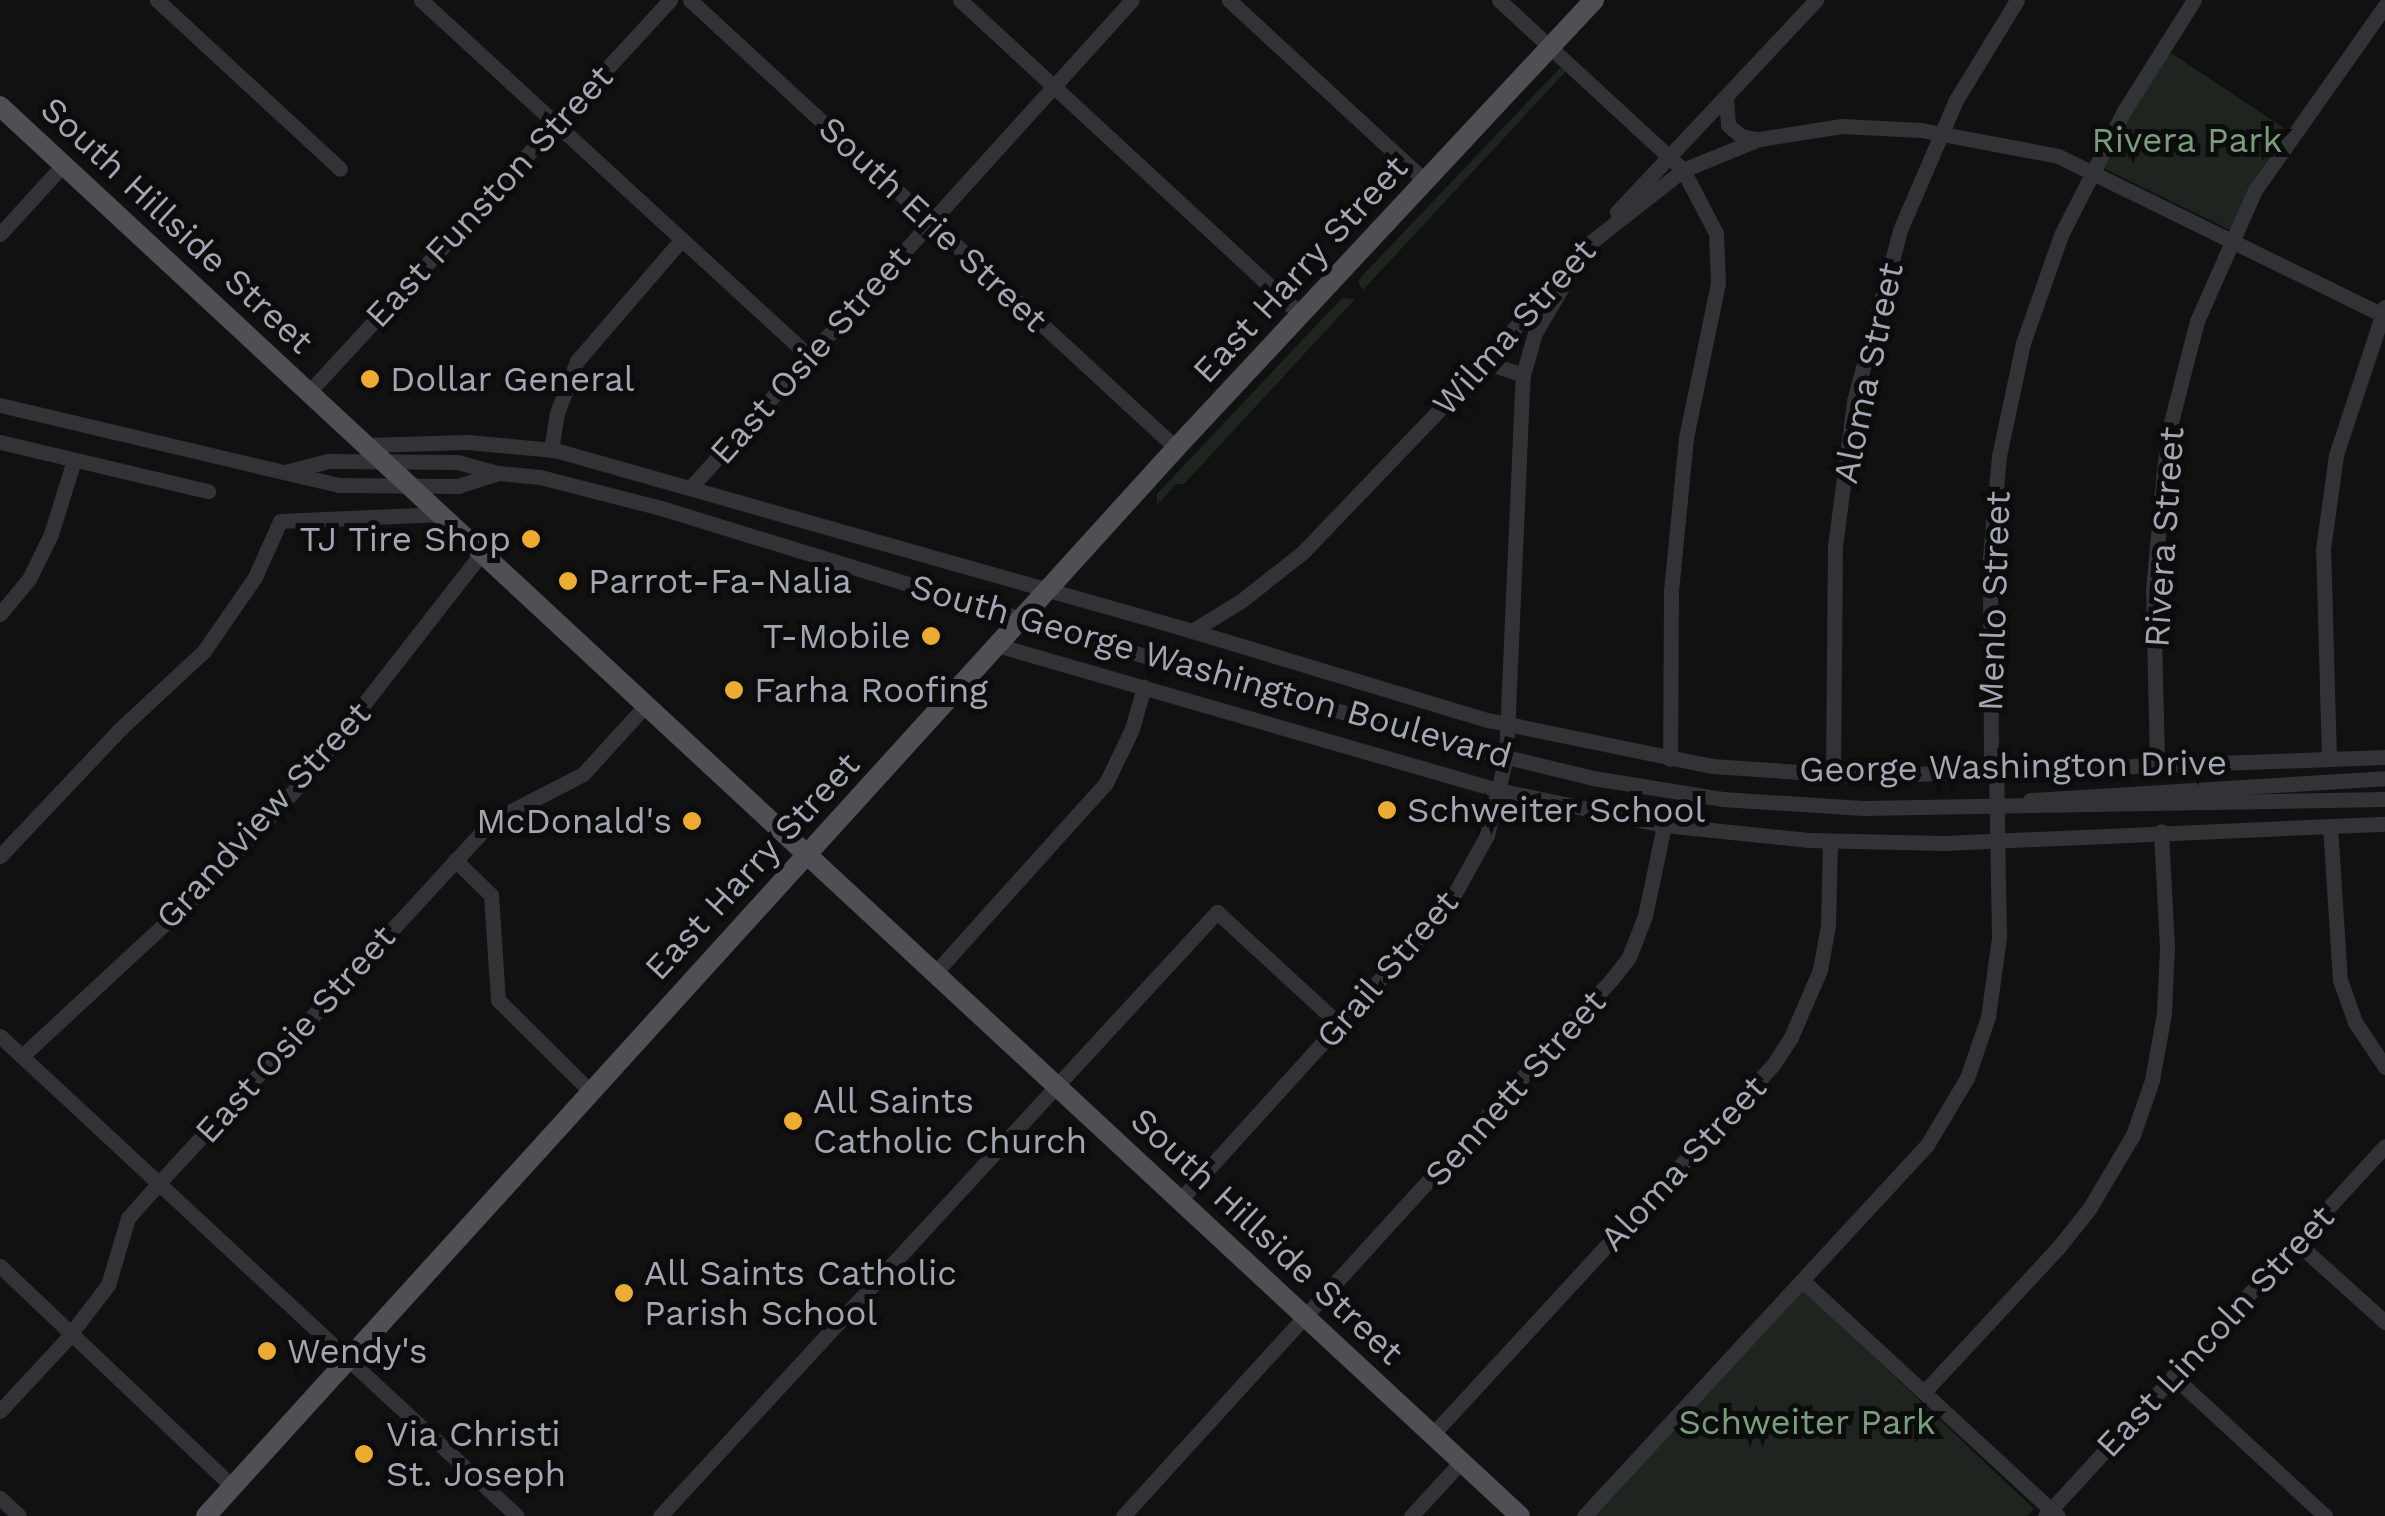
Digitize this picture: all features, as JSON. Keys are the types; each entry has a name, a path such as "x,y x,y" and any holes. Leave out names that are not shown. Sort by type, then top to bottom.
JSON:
{"main road":[{"name":"East Harry Street","path":"206,1516 590,1090 1025,619 1176,448 1594,0"},
{"name":"South Hillside Street","path":"0,106 1520,1516"}],"street":[{"path":"157,0 340,169"},
{"path":"421,0 809,356"},
{"name":"East Funston Street","path":"309,392 670,0"},
{"name":"South Erie Street","path":"690,0 1176,448"},
{"path":"960,0 1301,315"},
{"name":"East Osie Street","path":"690,488 1132,0"},
{"path":"1230,0 1426,182"},
{"path":"1499,0 1683,170 1716,233 1718,283 1686,438 1671,590 1670,759"},
{"name":"Wilma Street","path":"1192,631 1242,601 1303,552 1486,362 1668,156 1816,0"},
{"name":"Aloma Street","path":"1833,775 1835,546 1854,401 1900,230 1956,100 2017,0"},
{"name":"Menlo Street","path":"1584,1516 1927,1145 1967,1078 1995,984 2000,938 1996,773 1991,762 1990,558 2000,456 2024,343 2062,234 2124,110 2194,0"},
{"name":"Rivera Street","path":"2157,764 2153,590 2168,440 2197,322 2233,238 2278,153 2385,6"},
{"path":"1728,92 1724,108 1728,125 1741,136 1759,139"},
{"path":"1586,246 1683,170 1759,139 1842,126 1942,134 2058,156 2384,312 2336,455 2323,548 2329,759"},
{"path":"0,234 64,165"},
{"path":"551,450 556,414 577,361 606,321 681,240"},
{"name":"Grail Street","path":"1180,1200 1450,902 1487,835 1506,757 1522,375 1542,317 1586,246"},
{"path":"1486,362 1522,375"},
{"name":"South George Washington Boulevard","path":"0,405 339,485 458,486 498,474"},
{"path":"0,442 208,491"},
{"name":"George Washington Drive","path":"366,444 468,442 551,450 1192,631 1507,725 1670,759 1833,775 1996,773 2385,758"},
{"path":"0,614 29,579 51,534 74,460"},
{"name":"South George Washington Boulevard","path":"285,472 328,461 457,462 498,474 540,477 661,508 1025,619 1506,757 1593,778 1722,799 1863,808 2064,808 2385,799"},
{"path":"0,856 105,744 204,651 255,577 280,521 442,514"},
{"name":"Grandview Street","path":"22,1056 196,895 306,778 481,554"},
{"name":"George Washington Drive","path":"1000,646 1498,790 1664,825 1830,841 1997,840 2385,824"},
{"path":"934,974 1106,783 1132,730 1144,687"},
{"name":"East Osie Street","path":"0,1411 72,1332 108,1285 128,1218 158,1183 492,820 583,774 644,706"},
{"name":"South George Washington Boulevard","path":"1996,805 2066,794 2385,778"},
{"name":"Sennett Street","path":"1122,1516 1306,1318 1629,957 1646,916 1664,825"},
{"path":"2330,826 2340,980 2354,1022 2385,1066"},
{"path":"1924,1392 2058,1249 2090,1209 2133,1135 2152,1080 2164,1013 2167,947 2161,832"},
{"name":"Aloma Street","path":"1432,1435 1773,1065 1792,1037 1820,970 1828,925 1830,841"},
{"path":"455,860 491,895 498,1000 590,1090"},
{"path":"660,1516 1217,912 1340,1025"},
{"path":"0,1036 517,1516"},
{"name":"East Lincoln Street","path":"2051,1514 2385,1146"},
{"path":"2296,1242 2385,1322"},
{"path":"0,1266 232,1486"},
{"path":"1803,1281 2051,1514"},
{"path":"2173,1376 2325,1516"},
{"path":"1411,1516 1462,1462"},
{"path":"0,1498 20,1516"}],"green space":[{"name":"Rivera Park","path":"2168,51 2287,130 2253,181 2232,231 2101,167"},
{"path":"1560,68 1566,71 1363,290 1358,282 1361,277"},
{"path":"1342,298 1355,299 1184,484 1176,484 1157,505 1157,494"},
{"name":"Schweiter Park","path":"1803,1290 2034,1509 2027,1516 1590,1516"}],"place":[{"name":"Dollar General","path":"370,379"},
{"name":"TJ Tire Shop","path":"531,539"},
{"name":"Parrot-Fa-Nalia","path":"568,581"},
{"name":"T-Mobile","path":"931,636"},
{"name":"Farha Roofing","path":"734,690"},
{"name":"Schweiter School","path":"1387,810"},
{"name":"McDonald's","path":"692,821"},
{"name":"All Saints Catholic Church","path":"793,1121"},
{"name":"All Saints Catholic Parish School","path":"624,1293"},
{"name":"Wendy's","path":"267,1351"},
{"name":"Via Christi St. Joseph","path":"364,1454"}]}
